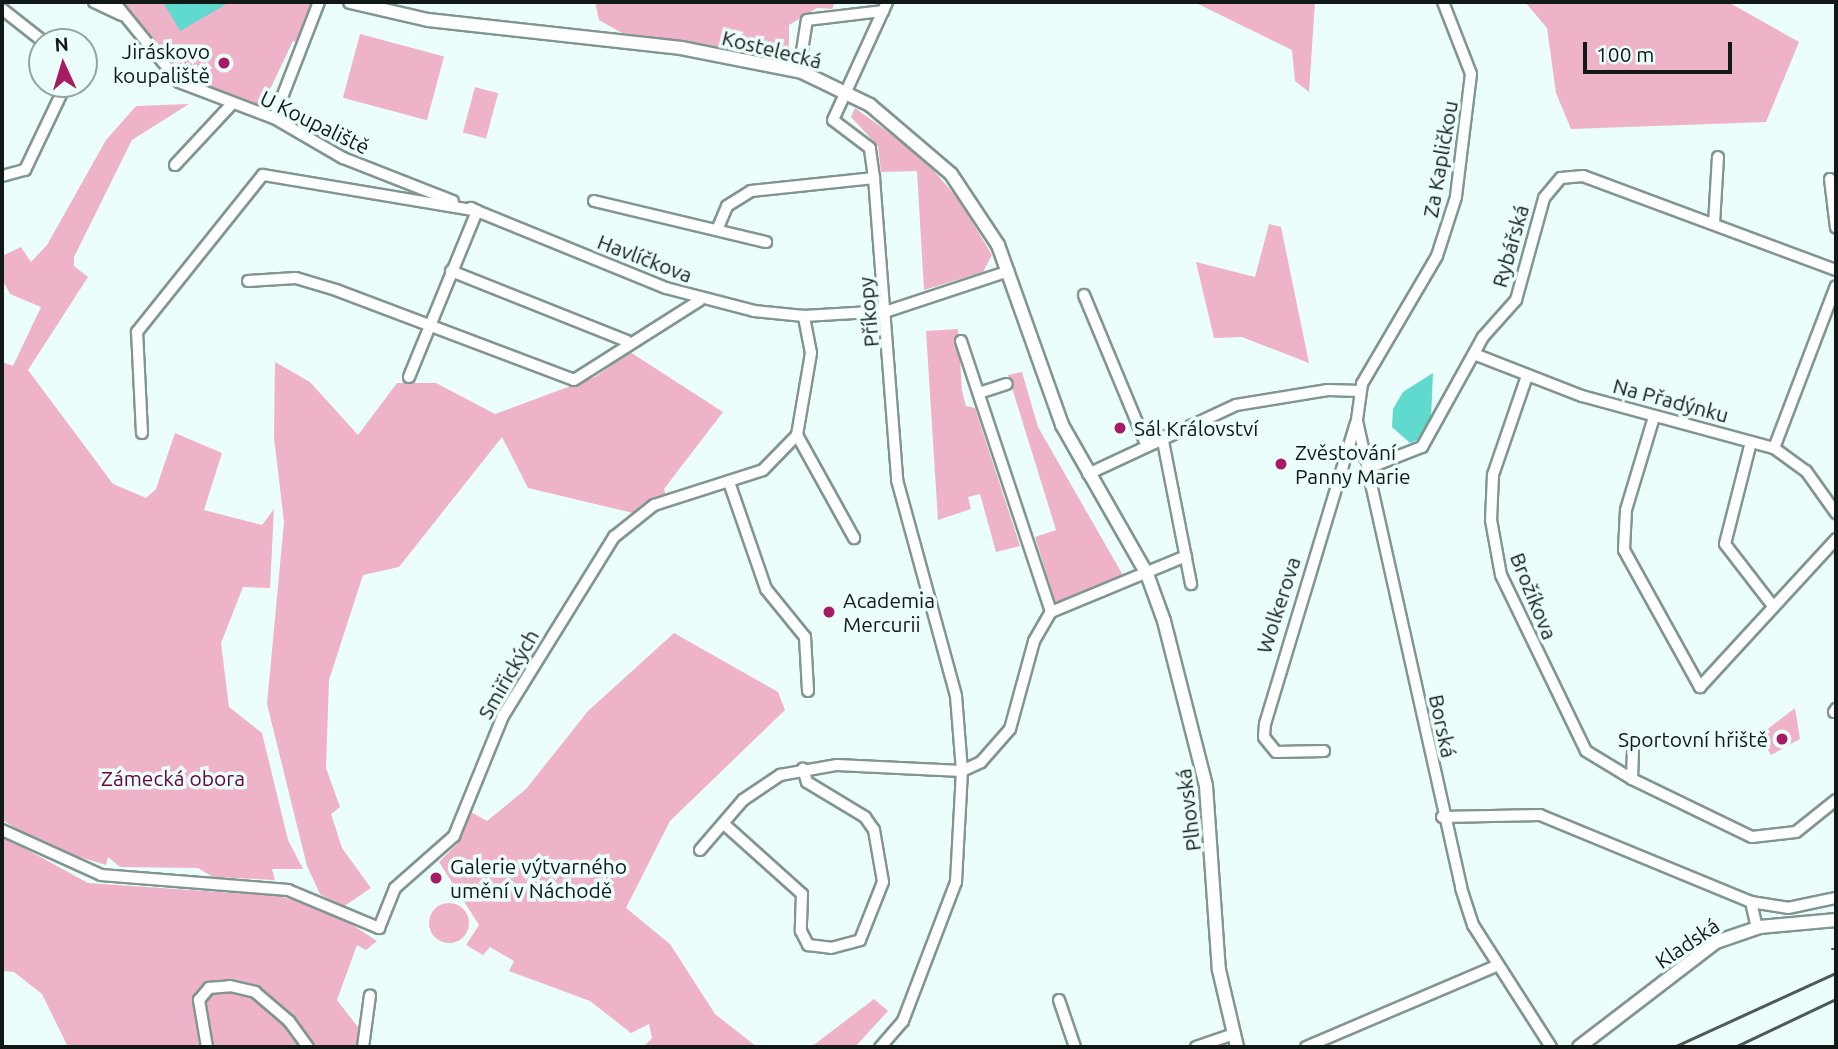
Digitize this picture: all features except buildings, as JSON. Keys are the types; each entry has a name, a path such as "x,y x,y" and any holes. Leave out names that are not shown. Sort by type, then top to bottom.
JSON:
{"main road":[{"name":"Kostelecká","path":"350,2 428,20 751,59 844,89 951,174 983,217 1009,271 1046,388 1088,474"},
{"name":"Plhovská","path":"1088,474 1147,574 1199,747 1219,970 1236,1041"},
{"name":"Kladská","path":"1579,1047 1709,947 1757,928 1836,920"}],"street":[{"path":"94,2 124,16"},
{"name":"U Koupaliště","path":"114,2 179,82 232,105 274,118 343,158 477,211"},
{"path":"274,118 319,2"},
{"name":"Za Kapličkou","path":"1360,391 1437,256 1456,197 1471,74 1443,2"},
{"path":"844,89 885,7"},
{"path":"802,51 807,20 885,7"},
{"path":"2,9 28,29"},
{"name":"Příkopy","path":"844,89 833,120 870,148 888,311 897,480 956,696 962,771"},
{"path":"2,176 25,170 59,98"},
{"path":"174,165 232,105"},
{"path":"1714,224 1718,157"},
{"name":"Havlíčkova","path":"142,433 137,332 227,215 270,174 477,211 700,300 804,316 888,311 1009,271"},
{"name":"Rybářská","path":"1368,468 1422,447 1474,354 1516,300 1544,198 1562,178 1583,176 1836,270"},
{"path":"718,230 726,206 751,191 874,178"},
{"path":"1830,179 1836,228"},
{"path":"594,201 766,242"},
{"path":"409,377 477,211"},
{"path":"451,271 627,341"},
{"path":"248,281 296,278 431,321 574,380 608,363 627,341 700,300"},
{"path":"1773,448 1836,286"},
{"path":"1084,295 1146,443"},
{"path":"804,316 811,353 797,435 854,538"},
{"path":"961,341 1051,612"},
{"name":"Na Přadýnku","path":"1474,354 1527,376 1654,417 1773,448 1806,471 1836,513"},
{"name":"Brožíkova","path":"1527,376 1493,475 1491,520 1501,575 1586,751 1632,779 1761,838 1796,832 1836,800"},
{"path":"979,393 1007,384"},
{"path":"1088,474 1162,436 1260,399 1360,391"},
{"name":"Borská","path":"1360,391 1357,421 1443,817 1473,925 1496,966 1551,1047"},
{"path":"1654,417 1626,510 1624,550 1700,687 1836,539"},
{"name":"Wolkerova","path":"1324,751 1276,752 1264,737 1265,724 1357,421"},
{"name":"Smiřických","path":"2,830 101,875 190,885 288,890 321,900 370,930 382,925 395,888 457,832 503,716 614,537 654,505 730,485 763,470 797,435"},
{"path":"1162,436 1191,584"},
{"path":"1751,442 1725,544 1773,606"},
{"path":"730,485 766,589 805,637 808,691"},
{"path":"700,850 758,788 803,769 962,771 997,748 1010,729 1034,640 1051,612 1186,556"},
{"path":"1632,779 1633,750"},
{"path":"724,824 802,894 801,931 808,945 831,948 860,940 881,892 881,870 870,822 807,782 803,769"},
{"path":"880,1047 903,1021 956,882 962,771"},
{"path":"1443,817 1503,811 1561,820 1751,902 1788,908 1836,898"},
{"path":"1751,902 1757,928"},
{"path":"1306,1047 1496,966"},
{"path":"207,1047 199,1000 209,988 230,986 255,992 289,1021 308,1047"},
{"path":"363,1047 370,995"},
{"path":"1059,1000 1075,1047"},
{"path":"1196,1047 1236,1041"}],"green space":[{"name":"Jiráskovo koupaliště","path":"120,2 314,2 301,44 293,41 265,100 273,103 270,111 180,79"},
{"path":"595,2 835,2 832,9 817,8 789,25 789,57 622,33 599,20"},
{"path":"1194,2 1315,2 1309,92 1295,81 1292,50"},
{"path":"1525,2 1728,2 1799,42 1766,122 1571,129 1556,93 1547,28"},
{"path":"360,34 444,57 427,120 343,98"},
{"path":"475,87 498,93 486,139 463,132"},
{"name":"Zámecká obora","path":"189,104 132,140 74,257 74,266 88,277 28,370 113,484 146,498 156,489 175,433 222,453 204,510 262,525 274,509 270,588 243,587 221,643 229,707 262,733 288,840 303,869 272,869 275,880 213,877 198,868 120,867 108,857 106,865 50,848 2,820 2,362 13,366 41,307 10,294 2,279 2,256 21,247 31,262 47,245 106,140 136,106"},
{"path":"855,108 921,156 959,200 992,255 983,272 924,290 917,171 881,172 878,146 851,117"},
{"path":"1269,224 1281,227 1309,363 1242,337 1214,338 1196,262 1255,277"},
{"path":"958,329 962,391 966,406 975,408 1020,546 996,552 980,494 968,497 971,509 938,520 926,331"},
{"path":"630,352 723,412 664,489 666,496 633,513 528,488 502,437 399,567 363,575 329,680 326,768 340,807 331,814 342,848 371,888 343,907 320,894 307,866 267,704 284,522 274,437 275,362 310,382 358,435 397,383 436,383 495,414 595,377"},
{"path":"1022,372 1038,427 1124,577 1056,604 1035,537 1056,530 1008,375"},
{"path":"674,633 778,692 785,710 670,821 626,908 670,944 715,1014 757,1047 643,1047 652,1038 649,1024 631,1033 590,1001 509,971 514,961 490,947 483,955 466,945 479,925 439,862 457,844 469,811 487,821 526,789 588,711"},
{"path":"1795,708 1800,739 1771,755 1760,735"},
{"path":"2,836 88,883 279,896 331,911 377,941 366,950 357,945 337,1000 361,1031 359,1047 68,1047 42,994 14,972 2,971"},
{"path":"449,903 463,909 469,923 463,937 449,943 435,937 429,923 435,909"},
{"path":"874,999 888,1011 855,1047 811,1047"}],"water":[{"path":"163,2 230,2 180,31"},
{"path":"1433,373 1431,418 1420,439 1410,443 1392,427 1393,409 1403,392"}],"railway":[{"path":"1674,1047 1836,973"},
{"path":"1735,1047 1836,999"}],"place":[{"name":"Jiráskovo koupaliště","path":"224,63"},
{"name":"Sál Království","path":"1120,428"},
{"name":"Zvěstování Panny Marie","path":"1281,464"},
{"name":"Academia Mercurii","path":"829,612"},
{"name":"Sportovní hřiště","path":"1782,739"},
{"name":"Galerie výtvarného umění v Náchodě","path":"436,878"}]}
